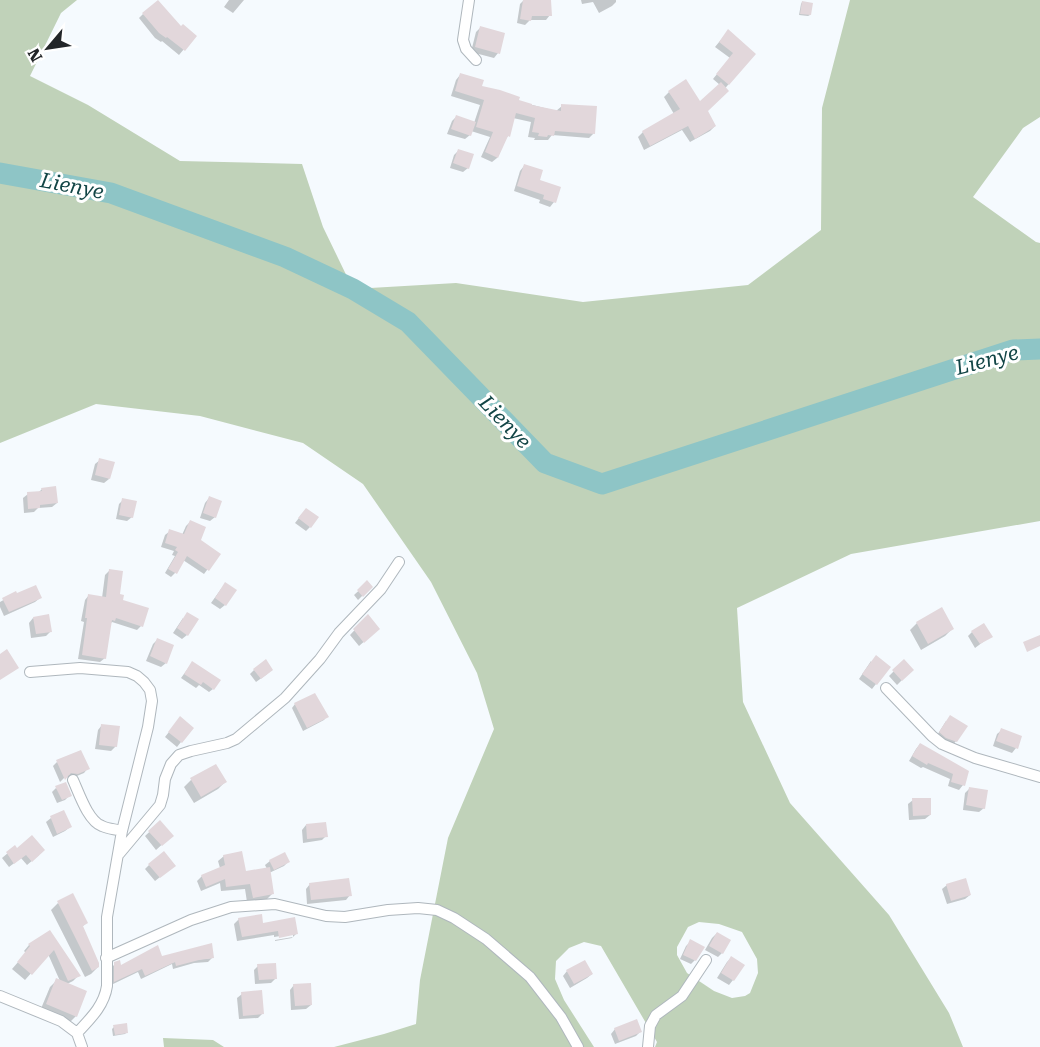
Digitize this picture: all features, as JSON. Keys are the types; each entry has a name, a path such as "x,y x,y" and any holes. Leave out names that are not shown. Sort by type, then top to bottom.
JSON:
{"street":[{"path":"469,0 463,40 466,49 476,60"},
{"path":"119,854 160,806 165,779 171,764 179,755 236,739 285,698 339,633 381,589 399,562"},
{"path":"30,672 80,668 128,672 144,682 150,690 152,701 148,727 122,831 107,917 105,997 77,1033"},
{"path":"886,688 942,744 975,758 1040,777"},
{"path":"73,780 95,822 102,827 122,831"},
{"path":"106,958 190,920 231,907 275,904 326,916 345,917 388,910 418,908 437,910 486,939 530,977 561,1017 578,1047"},
{"path":"648,1047 650,1026 656,1015 682,996 706,960"},
{"path":"0,996 61,1021 77,1033 82,1047"}],"green space":[{"path":"0,0 77,0 61,13 30,76 88,105 180,161 302,164 323,227 353,289 456,283 583,302 748,285 821,230 822,108 850,0 1040,0 1040,117 1023,128 973,197 1040,243 1040,521 851,554 737,608 743,702 790,803 889,915 949,1013 963,1047 655,1047 657,1042 601,946 584,942 569,948 556,961 555,979 564,1000 594,1047 334,1047 416,1024 420,980 448,838 494,729 477,673 431,582 363,484 303,443 200,416 96,404 0,443","holes":["699,922 719,924 742,932 757,959 758,973 750,993 745,996 732,998 714,991 687,973 677,955 677,947 688,927"]},
{"path":"163,1038 213,1040 224,1047 164,1047"}],"building":[{"path":"158,0 181,26 183,24 197,36 185,51 159,33 142,13"},
{"path":"523,0 551,0 552,16 532,16 531,21 520,19"},
{"path":"802,1 813,3 811,15 800,14"},
{"path":"480,26 505,33 500,54 475,47"},
{"path":"728,29 756,54 729,85 716,74 733,53 719,42"},
{"path":"460,73 484,80 482,86 520,97 519,100 532,105 561,111 561,104 597,106 595,134 555,131 554,136 538,136 539,133 532,132 535,118 516,113 510,137 508,136 498,158 485,152 493,132 476,127 484,100 455,91"},
{"path":"686,79 700,101 721,82 729,91 708,111 716,126 695,139 688,126 650,146 642,131 680,109 668,91"},
{"path":"456,115 476,122 471,136 451,129"},
{"path":"458,149 474,154 469,169 453,163"},
{"path":"524,164 543,170 540,180 561,187 556,203 543,199 544,195 517,186"},
{"path":"99,458 115,462 110,479 95,475"},
{"path":"56,486 58,503 28,509 27,492 42,491 41,488"},
{"path":"209,496 222,501 216,518 203,513"},
{"path":"122,498 137,501 133,518 119,515"},
{"path":"306,508 319,517 311,528 298,518"},
{"path":"190,520 206,527 201,540 221,554 209,571 187,556 177,574 168,569 178,552 175,550 177,547 165,543 169,529 184,534"},
{"path":"109,569 123,571 120,594 124,595 123,600 149,608 143,627 116,618 115,621 112,620 106,659 82,655 88,594 106,597"},
{"path":"367,580 373,587 363,597 357,590"},
{"path":"225,582 237,590 226,606 215,598"},
{"path":"36,585 42,598 9,612 2,598"},
{"path":"942,607 954,629 928,644 916,622"},
{"path":"187,612 199,619 188,636 177,628"},
{"path":"49,614 52,632 36,634 33,617"},
{"path":"368,614 380,629 364,643 353,629"},
{"path":"984,623 993,637 980,644 971,631"},
{"path":"1040,635 1040,646 1027,652 1023,642"},
{"path":"157,638 174,645 167,664 150,656"},
{"path":"7,649 19,668 0,680 0,654"},
{"path":"876,655 891,667 877,685 862,674"},
{"path":"266,659 273,670 261,679 253,669"},
{"path":"904,659 914,670 902,681 892,670"},
{"path":"192,661 221,680 214,690 203,682 201,685 184,674"},
{"path":"315,693 329,717 307,728 294,703"},
{"path":"950,715 968,726 957,742 946,738 939,732"},
{"path":"180,716 194,728 182,743 168,732"},
{"path":"101,724 120,726 117,747 99,745"},
{"path":"1001,728 1022,736 1018,749 996,741"},
{"path":"920,743 969,771 965,786 951,782 953,774 928,763 927,765 912,756"},
{"path":"81,750 90,769 78,774 71,773 65,780 56,760"},
{"path":"216,764 227,782 201,797 190,778"},
{"path":"66,782 72,796 62,800 55,786"},
{"path":"969,787 988,790 985,809 966,805"},
{"path":"912,798 931,798 931,815 913,816"},
{"path":"64,810 72,827 57,834 50,816"},
{"path":"160,820 174,836 162,846 148,831"},
{"path":"326,822 328,837 307,839 306,824"},
{"path":"32,835 45,850 32,862 26,855 14,864 6,852 15,845 17,848"},
{"path":"164,851 176,866 160,878 148,864"},
{"path":"242,851 246,871 270,867 274,894 253,898 250,884 226,887 225,879 206,887 201,875 225,865 223,855"},
{"path":"285,852 290,862 274,870 269,860"},
{"path":"349,878 352,896 311,900 309,883"},
{"path":"966,878 971,895 951,901 946,884"},
{"path":"73,893 88,923 83,926 99,963 99,967 92,971 57,901"},
{"path":"262,914 263,923 295,917 298,934 279,938 278,931 242,937 238,918"},
{"path":"50,930 81,976 68,981 54,950 32,975 17,962 30,946 28,944"},
{"path":"717,932 731,940 723,954 709,946"},
{"path":"690,939 705,947 696,961 683,955"},
{"path":"212,943 214,958 176,966 175,962 145,976 142,969 114,982 114,962 120,960 121,965 158,945 162,956"},
{"path":"731,956 745,965 734,981 721,973"},
{"path":"585,960 593,974 574,984 566,970"},
{"path":"276,963 277,979 259,980 257,964"},
{"path":"56,978 87,991 77,1017 46,1004"},
{"path":"311,983 312,1005 295,1006 293,984"},
{"path":"262,990 264,1014 243,1016 241,992"},
{"path":"637,1019 642,1032 619,1041 614,1028"},
{"path":"127,1023 128,1033 115,1035 113,1025"}],"waterway":[{"name":"Lienye","path":"0,173 111,193 285,257 353,289 408,322 545,463 602,484 1013,350 1040,349"}]}
